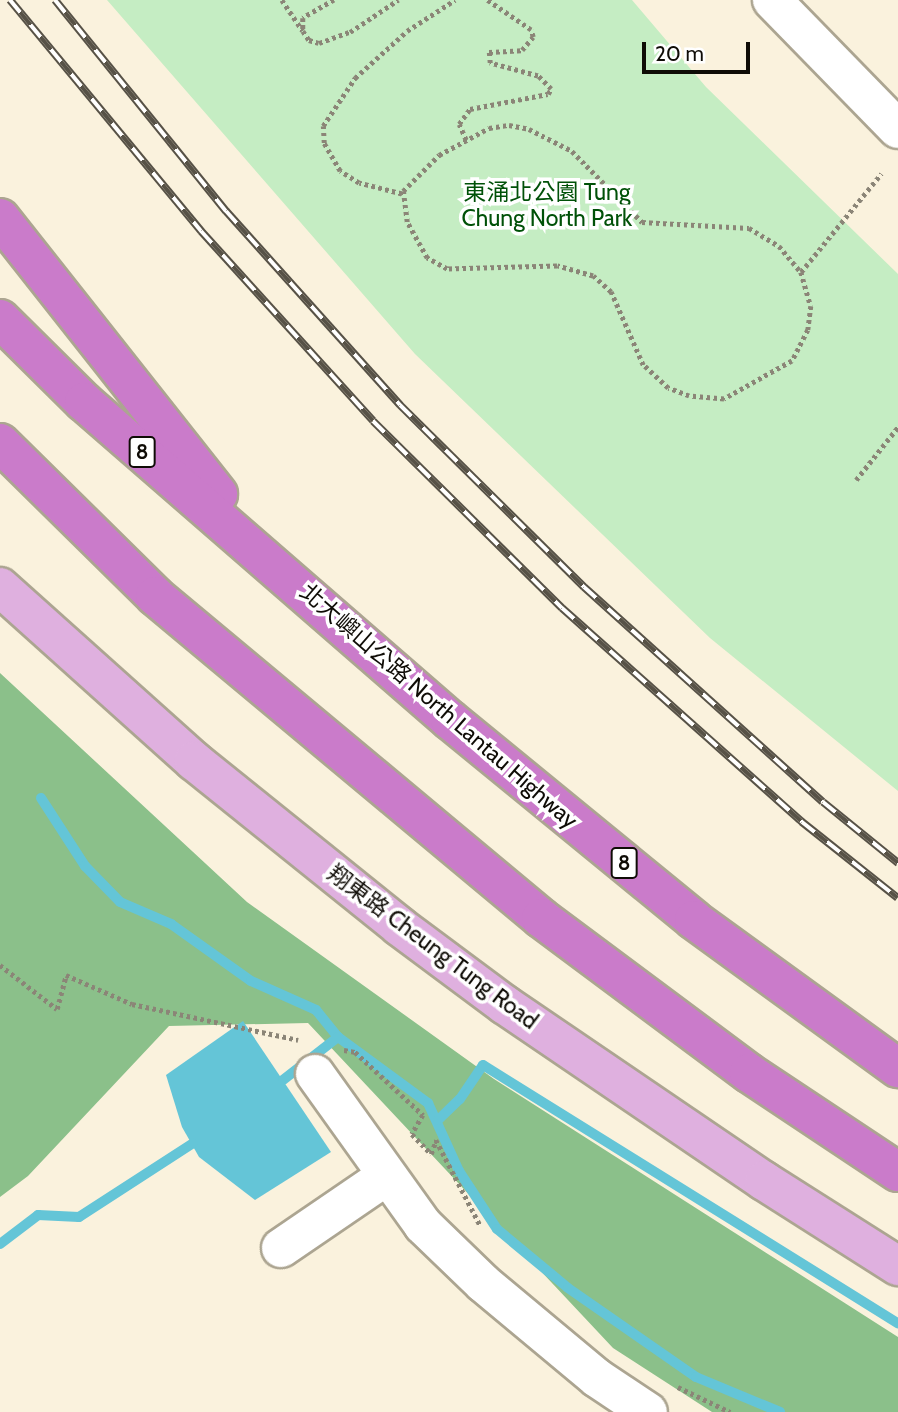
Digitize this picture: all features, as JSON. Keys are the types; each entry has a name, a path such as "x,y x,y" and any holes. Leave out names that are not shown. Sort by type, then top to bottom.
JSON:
{"highway":[{"path":"0,218 279,569"},
{"name":"北大嶼山公路 North Lantau Highway","path":"0,319 85,402 450,720 673,903 898,1068"},
{"path":"0,443 155,596 541,918 749,1073 898,1172"}],"main road":[{"name":"翔東路 Cheung Tung Road","path":"0,587 194,761 399,926 561,1043 898,1266"}],"street":[{"path":"772,0 898,129"},
{"path":"315,1074 385,1177 423,1225 483,1283 597,1378 648,1412"},
{"path":"281,1248 385,1177"}],"path":[{"path":"282,0 309,40 319,43 372,20 397,0"},
{"path":"303,31 303,18 334,0"},
{"path":"402,194 359,183 340,171 324,143 323,126 355,78 407,31 455,0"},
{"path":"466,140 458,124 470,109 548,94 551,89 538,76 490,62 489,52 522,50 533,37 531,30 487,0"},
{"path":"500,126 530,129 592,166 638,220 756,229 779,246 801,272 811,306 805,337 792,361 732,396 701,399 668,388 643,365 611,292 602,282 557,266 447,269 434,263 420,248 407,222 402,194 409,181 439,155 466,140 500,126"},
{"path":"801,272 881,174"},
{"path":"856,480 898,426"},
{"path":"0,965 57,1009 66,975 132,1004"}],"green space":[{"name":"東涌北公園 Tung Chung North Park","path":"107,0 632,0 706,87 898,274 898,791 710,638 415,354"},
{"path":"0,673 247,902 494,1079 898,1337 898,1412 712,1412 613,1348 308,1023 169,1026 28,1176 0,1197"}],"water":[{"path":"243,1021 331,1152 255,1200 199,1157 182,1127 166,1075"}],"waterway":[{"path":"41,798 85,866 120,902 171,924 251,981 316,1010 338,1037 428,1103 459,1171 497,1229 568,1288 696,1377 780,1412"},
{"path":"283,1080 338,1037"},
{"path":"438,1120 460,1099 483,1065 898,1323"},
{"path":"0,1244 38,1215 79,1217 192,1144"}],"railway":[{"path":"10,0 201,231 373,421 562,608 802,822 898,898"},
{"path":"55,0 226,211 400,405 584,587 823,802 898,863"}]}
